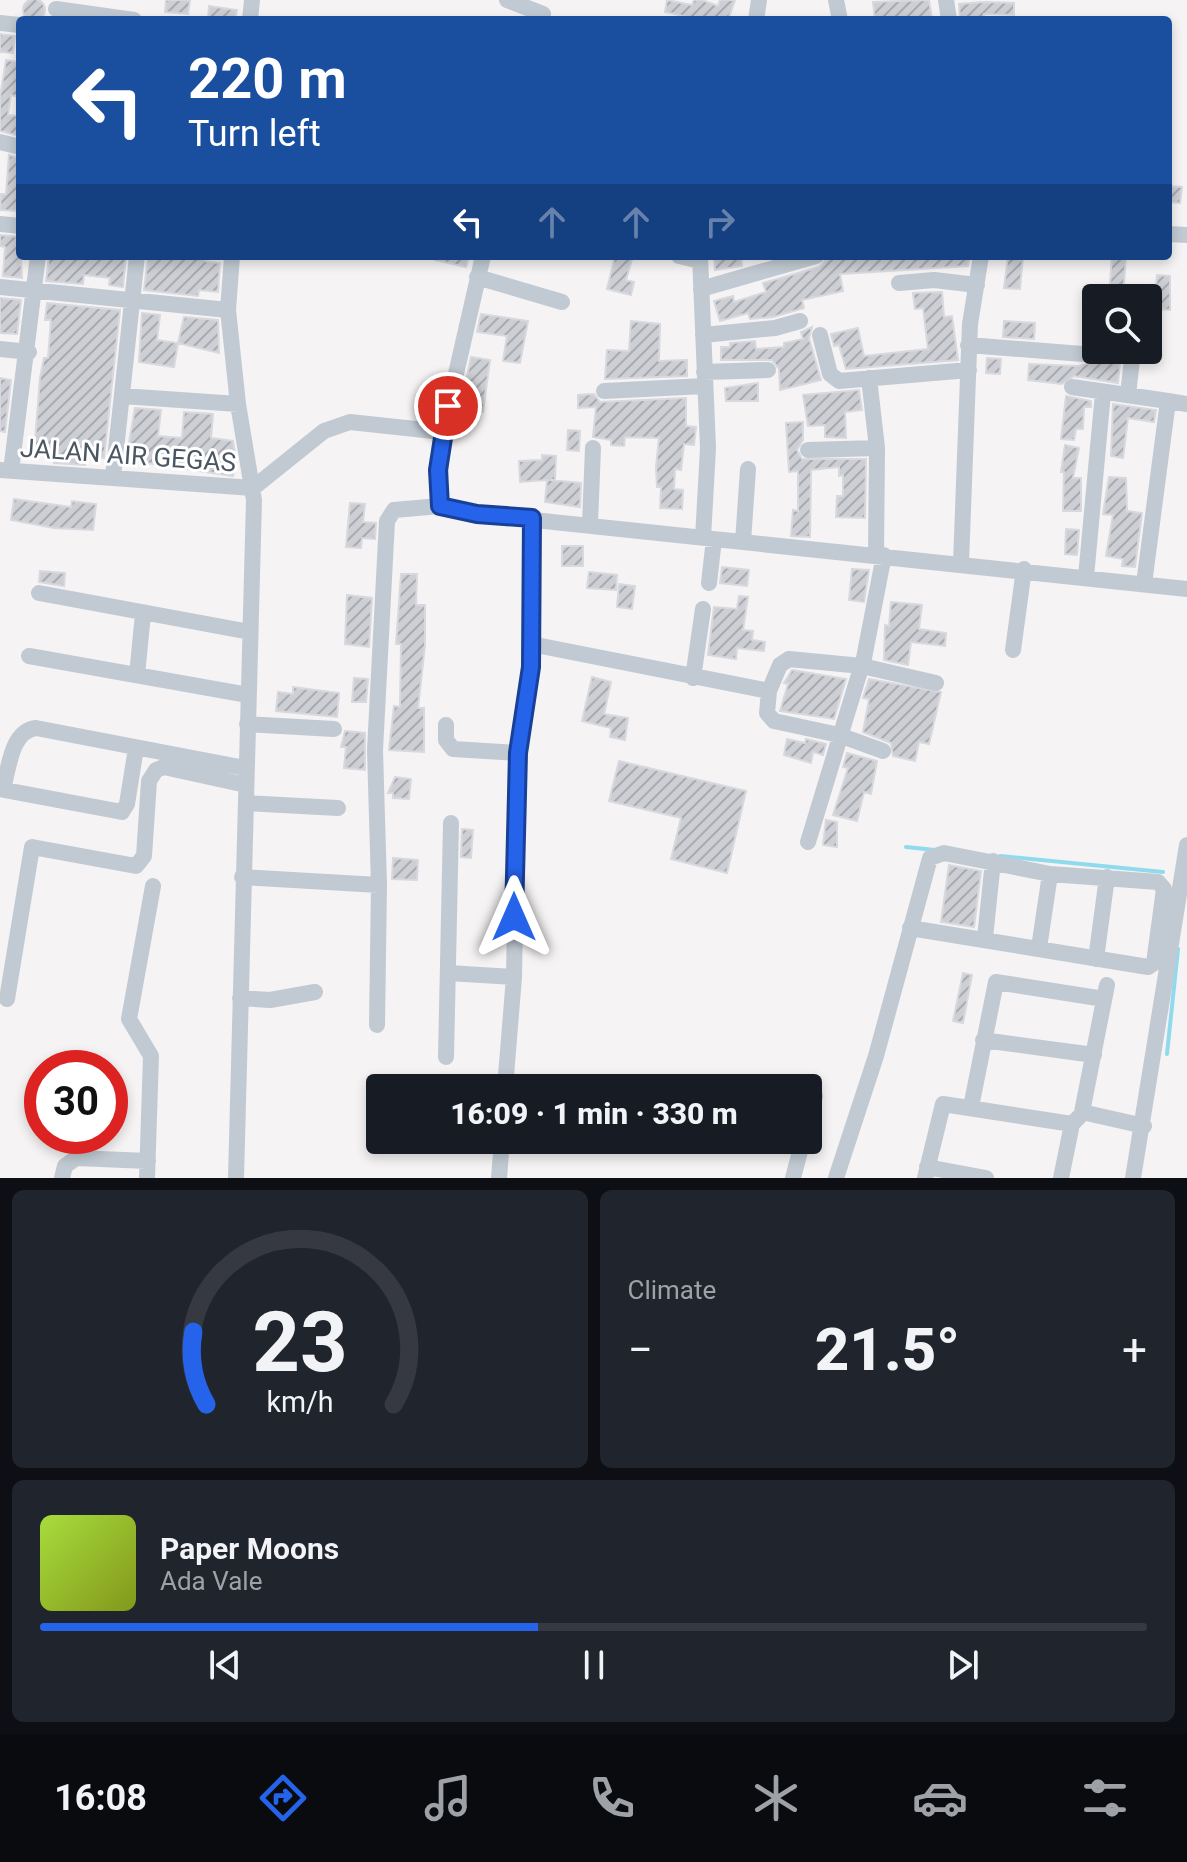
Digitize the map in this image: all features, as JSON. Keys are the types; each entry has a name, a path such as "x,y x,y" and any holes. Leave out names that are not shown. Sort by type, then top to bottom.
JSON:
{"street":[{"path":"507,0 543,11"},
{"path":"56,10 94,16"},
{"path":"6,470 29,352 38,260"},
{"path":"113,477 136,260"},
{"path":"232,260 228,310 238,404 253,488 236,1178"},
{"path":"440,506 438,470 443,432 482,260"},
{"path":"700,260 708,448 709,583"},
{"path":"701,289 802,260"},
{"path":"961,563 968,345 980,260"},
{"path":"477,277 562,302"},
{"path":"899,283 934,280 977,285"},
{"path":"0,287 228,310"},
{"path":"703,335 775,328 800,321"},
{"path":"820,335 832,378 850,382 969,370"},
{"path":"968,345 1082,354"},
{"path":"0,349 29,352"},
{"path":"1128,395 1131,364"},
{"path":"604,391 768,370"},
{"path":"808,842 862,666 880,555 877,448 869,378"},
{"path":"1072,387 1187,404"},
{"path":"1086,577 1103,393"},
{"path":"122,396 238,404"},
{"path":"1144,584 1168,401"},
{"path":"253,488 324,431 350,422 443,432"},
{"path":"590,523 593,448"},
{"path":"808,450 877,448"},
{"path":"743,542 748,469"},
{"name":"JALAN AIR GEGAS","path":"6,470 253,488"},
{"path":"377,1025 379,885 375,750 387,521 389,514 398,508 440,506 477,514 590,523 708,539 1024,569 1187,589"},
{"path":"506,1074 514,977 518,753 531,644 532,518"},
{"path":"1013,650 1024,569"},
{"path":"39,593 250,632"},
{"path":"693,678 703,609"},
{"path":"137,675 143,614"},
{"path":"531,644 769,691"},
{"path":"29,656 248,695"},
{"path":"883,751 839,735 774,721 767,713 769,691 780,665 789,659 862,666 936,683"},
{"path":"247,724 334,729"},
{"path":"446,725 446,740 453,749 518,753"},
{"path":"136,748 127,804 122,812 2,789 15,746 27,729 136,748 246,776"},
{"path":"7,999 28,854 32,847 136,866 144,856 149,781 156,770 164,767 246,776"},
{"path":"246,803 338,808"},
{"path":"446,1057 451,823"},
{"path":"1133,1178 1144,1126 1187,845"},
{"path":"837,1177 876,1056 910,928 930,858 944,853 1050,874 1158,882 1164,889 1154,963 1148,967 910,928"},
{"path":"985,938 993,861"},
{"path":"1039,948 1050,874"},
{"path":"242,877 379,885"},
{"path":"1096,959 1107,877"},
{"path":"147,1178 151,1056 129,1019 153,886"},
{"path":"448,973 514,977"},
{"path":"971,1107 993,988 1000,981 1106,992 1094,1055 1061,1178"},
{"path":"240,998 270,1000 315,992"},
{"path":"983,1040 1094,1055"},
{"path":"986,1178 926,1172 940,1107 948,1104 1144,1126"},
{"path":"499,1178 501,1154"},
{"path":"793,1178 799,1154"},
{"path":"62,1178 65,1166 76,1158 148,1161"}],"building":[{"path":"30,0 38,0 44,6 43,16 24,14 24,6"},
{"path":"166,0 190,0 188,14 165,12"},
{"path":"667,0 692,5 694,0 702,0 718,6 720,0 735,0 729,16 683,16 665,12"},
{"path":"929,0 932,16 875,16 873,2"},
{"path":"1014,3 1014,15 960,16 959,4"},
{"path":"209,6 237,10 236,16 208,16"},
{"path":"0,34 15,36 13,53 0,52"},
{"path":"6,60 16,61 16,96 11,95 8,115 16,116 16,135 0,131 0,97"},
{"path":"9,155 16,157 16,211 0,210 1,194 6,194"},
{"path":"1172,186 1182,187 1180,203 1172,202"},
{"path":"0,235 16,237 16,260 21,260 22,278 3,276 5,247 0,246"},
{"path":"49,260 126,260 123,287 109,285 110,278 84,275 83,284 46,281"},
{"path":"148,260 220,263 218,292 199,290 198,296 144,290"},
{"path":"435,260 468,260 466,267"},
{"path":"614,260 632,260 626,280 634,282 631,295 607,289"},
{"path":"714,260 741,260 742,266 715,270"},
{"path":"826,260 969,260 968,266 840,274 843,291 802,300 804,308 773,317 750,319 748,313 720,321 714,301 733,296 734,302 766,292 763,283 819,267"},
{"path":"1008,260 1023,260 1020,289 1004,288"},
{"path":"1112,260 1126,260 1124,284 1110,284"},
{"path":"1157,275 1170,276 1170,310 1162,310 1162,284 1156,284"},
{"path":"942,292 944,317 952,316 958,360 846,369 839,345 834,346 831,334 858,328 864,356 928,349 923,308 915,309 913,293"},
{"path":"0,298 21,300 17,334 0,333"},
{"path":"47,303 120,310 104,458 86,457 85,465 54,463 55,455 34,454 40,378 44,358 48,358 51,320 45,320"},
{"path":"142,313 160,315 157,340 178,343 174,367 139,362"},
{"path":"481,314 528,321 520,363 503,361 507,336 477,332"},
{"path":"184,317 218,320 219,353 178,343"},
{"path":"631,321 660,324 659,361 687,360 687,376 605,379 607,350 629,351"},
{"path":"1004,321 1035,323 1034,339 1003,337"},
{"path":"812,327 809,338 821,380 780,390 779,369 772,360 721,360 721,347 730,347 730,343 755,341 756,349 784,347 784,343 803,339 801,332"},
{"path":"471,357 490,360 483,412 460,409"},
{"path":"987,358 1001,359 1000,374 986,373"},
{"path":"1029,364 1120,364 1118,383 1074,376 1062,384 1028,380"},
{"path":"0,378 11,380 5,432 0,431"},
{"path":"758,383 758,401 726,401 725,388"},
{"path":"859,390 862,410 845,412 846,438 825,437 825,425 808,426 803,395"},
{"path":"594,394 600,402 686,398 686,426 696,427 694,445 684,444 681,470 675,469 674,489 683,490 682,509 660,508 661,487 657,487 656,467 659,438 625,437 624,446 611,445 611,440 593,437 596,407 578,408 578,395"},
{"path":"1066,396 1091,401 1091,407 1084,407 1083,429 1076,429 1074,440 1061,439"},
{"path":"1113,404 1156,410 1154,422 1128,418 1123,458 1111,456"},
{"path":"135,408 161,410 158,436 182,438 184,412 213,414 211,438 233,441 236,460 233,476 126,460"},
{"path":"803,422 803,440 797,450 802,459 866,459 865,518 836,517 837,496 843,496 843,475 839,476 839,467 811,470 810,537 791,536 793,510 798,511 798,471 789,472 786,423"},
{"path":"568,430 580,431 579,451 567,450"},
{"path":"1065,445 1079,448 1073,478 1081,478 1081,511 1063,511 1064,472 1061,472"},
{"path":"542,455 556,456 555,480 550,480 581,483 580,507 545,502 547,480 520,482 519,461 542,460"},
{"path":"1109,477 1126,478 1127,511 1142,513 1135,567 1122,566 1123,559 1106,556 1113,515 1103,514"},
{"path":"14,499 71,507 72,501 96,504 93,530 54,528 11,520"},
{"path":"350,503 365,504 363,522 376,523 375,539 362,538 361,548 346,547"},
{"path":"1066,529 1079,530 1077,555 1065,554"},
{"path":"562,546 583,546 583,566 562,566"},
{"path":"722,567 749,570 747,586 720,583"},
{"path":"852,569 869,570 864,602 849,600"},
{"path":"40,571 65,573 64,586 39,582"},
{"path":"589,572 617,575 616,590 587,588"},
{"path":"401,574 417,574 416,605 425,605 425,645 418,708 424,708 424,752 389,750 394,706 400,707 401,644 396,644"},
{"path":"619,584 635,586 632,609 617,607"},
{"path":"347,595 372,598 369,647 345,644"},
{"path":"739,596 748,597 743,630 753,631 752,640 765,642 764,651 737,648 736,659 708,655 714,607 737,609"},
{"path":"891,602 922,605 919,629 946,633 945,646 911,642 908,665 884,660 885,625 889,626"},
{"path":"792,670 846,679 834,719 780,711 788,684 784,683"},
{"path":"592,677 611,682 604,714 628,718 625,740 610,737 611,728 582,721"},
{"path":"354,678 368,679 366,702 352,702"},
{"path":"869,679 941,692 929,744 919,742 915,761 893,756 891,743 863,732 869,699 863,698"},
{"path":"293,687 339,693 337,717 276,711 278,692 293,694"},
{"path":"345,731 365,733 365,770 344,768 346,747 341,747"},
{"path":"787,739 805,743 806,739 826,744 823,755 813,752 811,763 784,755"},
{"path":"847,753 877,761 871,794 864,792 857,821 833,815 848,768 843,767"},
{"path":"619,761 746,791 727,873 671,859 681,818 609,801"},
{"path":"395,777 411,779 409,799 393,798 393,793 388,793"},
{"path":"826,820 837,822 837,847 823,845"},
{"path":"462,829 473,830 471,858 461,857"},
{"path":"393,858 418,860 417,880 392,879"},
{"path":"949,865 981,871 974,927 941,922"},
{"path":"963,973 972,975 963,1023 953,1021"}],"waterway":[{"path":"906,847 935,850"},
{"path":"1000,856 1163,872"},
{"path":"1167,1054 1178,949"}],"route":[{"path":"448,406 438,470 440,506 477,514 532,518 531,667 518,753 514,917"}]}
